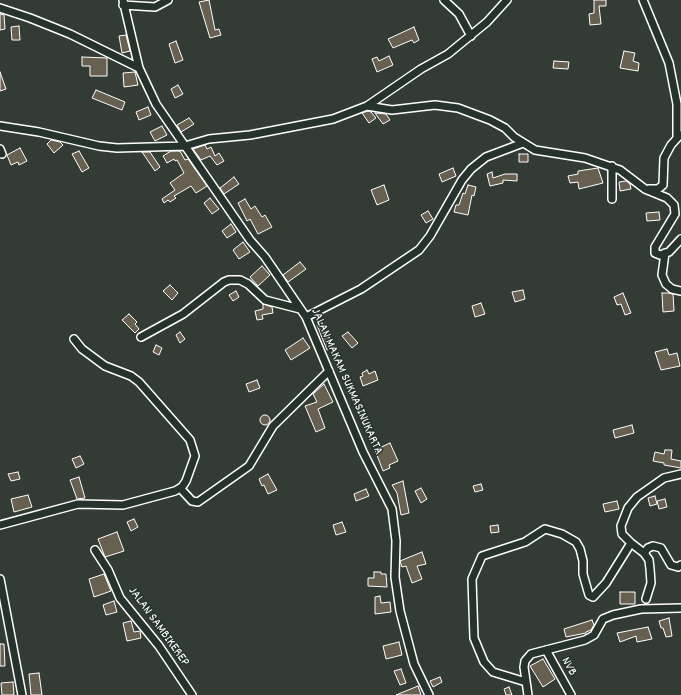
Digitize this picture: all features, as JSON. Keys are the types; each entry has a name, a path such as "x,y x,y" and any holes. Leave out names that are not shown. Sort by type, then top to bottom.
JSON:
{"street":[{"path":"123,2 149,7 161,5 168,0"},
{"path":"444,0 459,14 471,36"},
{"path":"0,126 39,132 111,148 185,146 209,139 257,134 327,120 367,106 421,69 448,54 487,22 507,0"},
{"path":"643,0 669,63 677,104 677,138"},
{"name":"JALAN MAKAM SUKMASINUKARTA","path":"123,2 139,68 156,104 306,317 363,452 392,509 396,541 395,576 400,611 414,664 429,695"},
{"path":"0,8 70,34 139,68"},
{"path":"367,106 392,110 435,105 458,108 495,122 535,150 585,158 612,166 632,177 645,189 667,198 674,205 675,214 654,251 656,254 665,253 674,248 681,239"},
{"path":"645,189 658,189 663,185 664,158 681,131"},
{"path":"306,317 361,289 419,250 430,236 462,180 471,169 486,157 523,143"},
{"path":"612,166 612,199"},
{"path":"665,253 662,275 664,280 672,289 681,291"},
{"path":"142,337 183,314 224,282 229,280 240,280 248,284 265,300 300,309"},
{"path":"0,525 78,504 123,505 157,497 180,488 186,481 195,456 190,440 139,382 131,376 105,366 82,349 74,339"},
{"path":"180,488 192,501 198,502 249,466 273,426 329,371"},
{"path":"646,599 651,583 649,560 644,553 622,534 621,526 628,508 637,497 664,478 681,474"},
{"path":"526,682 493,672 484,662 474,638 472,580 482,556 525,542 545,530 562,534 576,542 580,549 583,561 583,574 589,595 593,597 606,583 631,543"},
{"path":"644,553 648,548 658,547 661,548 671,565 678,567 681,565"},
{"name":"JALAN SAMBIKEREP","path":"95,550 108,570 120,598 159,646 192,695"},
{"path":"0,579 22,695"},
{"path":"528,695 525,661 531,654 585,640 594,635 603,619 614,615 641,609 681,608"},
{"name":"NVB","path":"546,650 571,695"}],"building":[{"path":"209,0 215,30 219,29 221,35 210,38 199,2"},
{"path":"594,0 606,0 606,6 599,6 601,24 590,25 589,14 594,13"},
{"path":"0,14 4,15 5,29 0,30"},
{"path":"19,26 20,40 12,40 11,27"},
{"path":"414,27 419,40 414,43 412,40 393,48 388,39"},
{"path":"126,35 130,51 122,53 119,36"},
{"path":"176,41 183,60 175,63 169,44"},
{"path":"624,51 635,53 633,61 639,63 638,71 620,68"},
{"path":"389,56 393,65 377,72 372,59 377,57 379,61"},
{"path":"82,57 107,58 107,76 90,76 90,66 82,66"},
{"path":"554,61 569,62 568,69 553,68"},
{"path":"0,72 6,89 0,91"},
{"path":"135,72 138,85 124,87 123,73"},
{"path":"178,85 183,94 175,98 171,89"},
{"path":"96,90 125,102 122,110 92,98"},
{"path":"148,107 151,115 139,120 136,112"},
{"path":"368,111 371,112 376,118 369,123 362,113"},
{"path":"375,113 386,114 390,120 383,124"},
{"path":"189,118 194,124 181,132 177,125"},
{"path":"162,126 167,135 155,141 150,132"},
{"path":"51,140 60,142 63,145 54,153 47,144"},
{"path":"205,145 207,149 211,147 215,156 219,153 224,161 217,165 210,156 201,160 193,149"},
{"path":"20,148 27,161 19,165 18,162 11,165 7,155"},
{"path":"79,151 89,168 82,172 72,154"},
{"path":"171,151 180,151 185,160 188,159 207,186 196,193 191,186 174,196 176,198 170,202 168,200 164,203 162,199 175,190 170,183 184,173 177,160 175,161 174,159 167,163 163,156"},
{"path":"142,152 150,152 160,167 155,171"},
{"path":"519,154 528,154 528,162 519,162"},
{"path":"453,168 456,176 442,182 439,174"},
{"path":"598,168 603,183 579,189 578,182 570,183 568,176 578,174 578,171"},
{"path":"492,172 493,178 505,174 517,174 517,181 503,180 503,183 490,186 487,174"},
{"path":"234,177 239,184 224,194 220,188"},
{"path":"626,181 630,184 631,189 620,191 619,182"},
{"path":"384,185 389,200 377,205 371,190"},
{"path":"468,185 476,187 474,196 472,195 468,215 454,212 456,205 459,205 463,193 465,194"},
{"path":"210,198 219,209 212,214 204,203"},
{"path":"245,199 251,209 255,206 262,217 265,215 272,227 258,234 250,219 247,221 238,203"},
{"path":"428,211 433,219 426,223 421,215"},
{"path":"659,212 660,220 647,221 646,213"},
{"path":"231,224 236,232 227,238 222,231"},
{"path":"243,242 250,252 239,259 233,250"},
{"path":"300,262 306,269 288,282 283,275"},
{"path":"262,266 270,275 258,286 250,277"},
{"path":"170,285 178,293 172,300 163,291"},
{"path":"523,290 525,299 515,302 512,292"},
{"path":"236,291 239,297 233,301 229,295"},
{"path":"623,293 631,313 625,315 621,304 617,305 614,297"},
{"path":"662,293 673,294 674,311 663,312"},
{"path":"481,303 485,314 475,317 472,306"},
{"path":"263,304 272,307 273,313 262,315 263,319 257,320 255,311 263,309"},
{"path":"129,314 137,322 135,324 139,329 135,333 122,320"},
{"path":"322,323 334,347 327,350 317,325"},
{"path":"180,332 185,339 180,343 176,335"},
{"path":"348,332 358,343 352,348 342,336"},
{"path":"303,338 310,348 291,360 285,350"},
{"path":"156,345 162,348 159,355 153,352"},
{"path":"667,349 669,355 677,353 680,366 661,370 655,352"},
{"path":"367,370 369,374 375,371 378,380 363,386 360,377 363,376 362,373"},
{"path":"257,380 260,388 249,392 246,384"},
{"path":"324,384 333,402 318,409 325,428 316,432 305,406 317,402 313,394"},
{"path":"263,415 267,415 269,416 269,424 263,425 260,422 260,418"},
{"path":"632,425 634,433 615,438 613,430"},
{"path":"390,443 398,461 389,465 390,468 383,471 375,450"},
{"path":"665,450 672,450 671,459 681,461 681,468 664,465 664,463 653,461 655,452 664,454"},
{"path":"80,456 84,464 76,468 72,459"},
{"path":"18,472 20,479 11,481 8,474"},
{"path":"268,474 277,490 268,494 264,485 262,486 259,479"},
{"path":"79,477 85,498 77,499 70,480"},
{"path":"403,481 409,513 401,515 397,493 392,485"},
{"path":"481,484 483,490 475,492 473,486"},
{"path":"421,488 427,499 421,503 415,491"},
{"path":"366,489 369,496 356,501 354,494"},
{"path":"28,495 32,507 14,512 11,499"},
{"path":"655,496 657,504 650,506 648,498"},
{"path":"665,499 667,507 659,509 657,501"},
{"path":"617,501 619,509 605,512 603,504"},
{"path":"134,519 138,527 131,531 127,522"},
{"path":"342,522 346,532 336,535 333,525"},
{"path":"498,525 499,532 491,533 490,526"},
{"path":"117,532 124,551 105,557 98,539"},
{"path":"422,552 426,564 417,566 422,579 412,583 406,566 402,567 400,561"},
{"path":"374,572 386,574 387,587 368,586 368,578 374,578"},
{"path":"104,574 111,591 94,597 89,579"},
{"path":"620,592 635,592 635,604 620,604"},
{"path":"380,596 381,603 390,602 391,612 375,614 375,597"},
{"path":"114,601 117,612 106,615 103,605"},
{"path":"669,618 672,636 666,637 659,621"},
{"path":"592,620 594,625 591,630 586,633 566,637 564,629"},
{"path":"131,621 134,632 140,631 141,638 127,641 123,623"},
{"path":"648,627 652,639 637,642 636,636 620,642 617,633"},
{"path":"399,642 402,655 386,659 383,646"},
{"path":"0,644 4,644 5,666 0,666"},
{"path":"543,659 555,679 543,687 530,666"},
{"path":"401,669 406,683 400,685 394,671"},
{"path":"39,673 42,695 31,695 29,674"},
{"path":"440,677 442,682 433,687 430,681"},
{"path":"13,682 14,695 2,695 1,683"},
{"path":"418,686 421,695 396,695"},
{"path":"509,687 512,695 506,695 504,689"}]}
